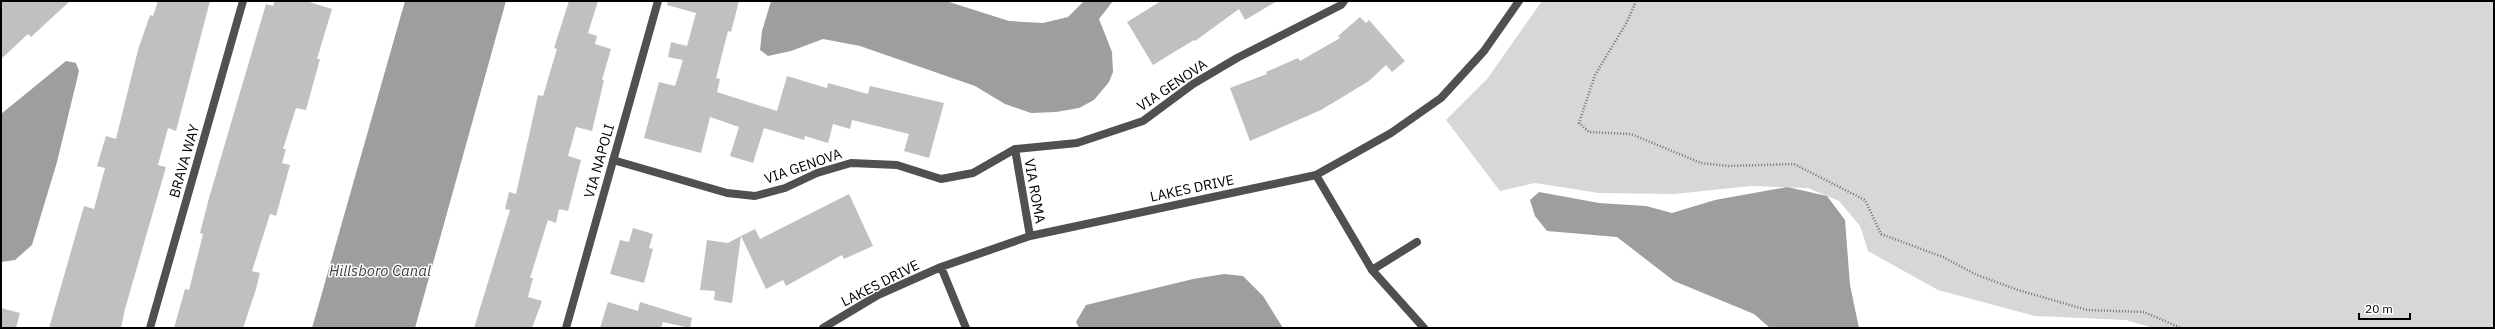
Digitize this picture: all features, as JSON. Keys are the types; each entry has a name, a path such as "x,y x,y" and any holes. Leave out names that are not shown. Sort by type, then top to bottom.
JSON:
{"street":[{"name":"BRAVA WAY","path":"150,328 243,1"},
{"name":"VIA NAPOLI","path":"566,328 658,1"},
{"name":"VIA GENOVA","path":"613,160 727,193 755,196 785,188 817,173 851,162 897,165 941,179 973,173 1015,149 1077,143 1143,121 1205,77 1286,32 1341,5 1344,1"},
{"name":"LAKES DRIVE","path":"823,328 878,295 941,267 1030,236 1316,175 1391,133 1441,98 1484,51 1520,1"},
{"name":"VIA ROMA","path":"1015,149 1030,236"},
{"path":"1316,175 1372,270 1424,328"},
{"path":"1372,270 1417,242"},
{"path":"941,267 966,328"}],"path":[{"path":"1636,1 1627,22 1595,75 1579,122 1589,132 1631,134 1700,163 1728,166 1794,164 1865,200 1881,234 1943,257 1977,275 2018,290 2087,310 2144,312 2181,328"}],"shaded area":[{"path":"1542,1 2494,1 2494,328 2153,328 2126,320 2035,316 1938,290 1868,251 1860,226 1839,201 1808,188 1751,186 1674,194 1599,193 1535,183 1500,191 1446,120 1487,79"}],"water":[{"name":"Hillsboro Canal","path":"405,1 506,1 415,328 312,328"},
{"path":"771,1 946,1 1009,21 1043,23 1068,17 1084,1 1113,1 1099,19 1112,52 1113,72 1109,82 1094,100 1079,108 1056,112 1031,113 1005,104 975,86 860,46 823,39 791,51 768,56 760,50 762,31"},
{"path":"66,61 76,63 79,71 57,162 32,245 15,260 1,262 1,114"},
{"path":"1787,187 1827,196 1845,220 1850,285 1859,328 1770,328 1754,314 1674,281 1617,237 1547,231 1535,216 1530,200 1539,192 1599,203 1646,206 1672,213 1715,200"},
{"path":"1224,274 1243,276 1263,296 1283,328 1079,328 1076,322 1086,305 1193,279"}],"building":[{"path":"1,1 70,1 31,37 28,34 1,59"},
{"path":"158,1 210,1 176,131 168,128 158,165 166,167 125,309 121,328 49,328 84,206 94,209 105,168 97,166 106,136 116,139 138,50 150,15 153,16"},
{"path":"275,1 306,1 332,9 317,59 320,59 306,110 296,108 283,149 286,149 282,163 290,165 276,216 270,214 252,271 260,273 256,289 243,328 174,328 185,289 189,290 203,234 200,233 209,198 266,4 273,6"},
{"path":"569,1 598,1 588,33 597,36 595,44 611,49 602,80 604,80 592,131 576,127 568,156 581,160 568,211 559,209 556,223 548,220 530,278 533,278 528,297 542,301 532,328 474,328 510,210 505,209 509,192 516,194 538,95 543,96 557,49 554,48"},
{"path":"668,1 739,1 731,32 728,31 716,78 720,79 717,92 777,111 787,76 827,88 828,83 868,94 870,86 944,103 929,158 904,151 909,134 852,120 850,129 833,124 828,143 805,136 804,140 764,128 753,163 730,156 739,127 710,117 701,153 644,138 659,82 675,86 683,60 668,57 671,42 687,46 696,13 667,5"},
{"path":"1161,1 1277,1 1245,20 1239,9 1195,41 1194,40 1153,65 1127,22"},
{"path":"1360,17 1366,23 1369,20 1405,61 1392,72 1386,65 1369,81 1321,110 1250,141 1230,88 1267,74 1266,72 1298,58 1300,61 1340,38 1338,36"},
{"path":"849,194 873,246 844,259 842,255 786,286 783,280 766,289 741,236 755,229 760,239"},
{"path":"633,228 653,234 649,248 653,249 644,283 610,274 620,240 629,242"},
{"path":"741,236 732,303 714,300 715,291 700,290 707,240 728,243"},
{"path":"608,302 638,311 640,302 692,318 690,328 663,322 661,328 600,328"},
{"path":"1,308 20,313 16,328 1,328"}]}
